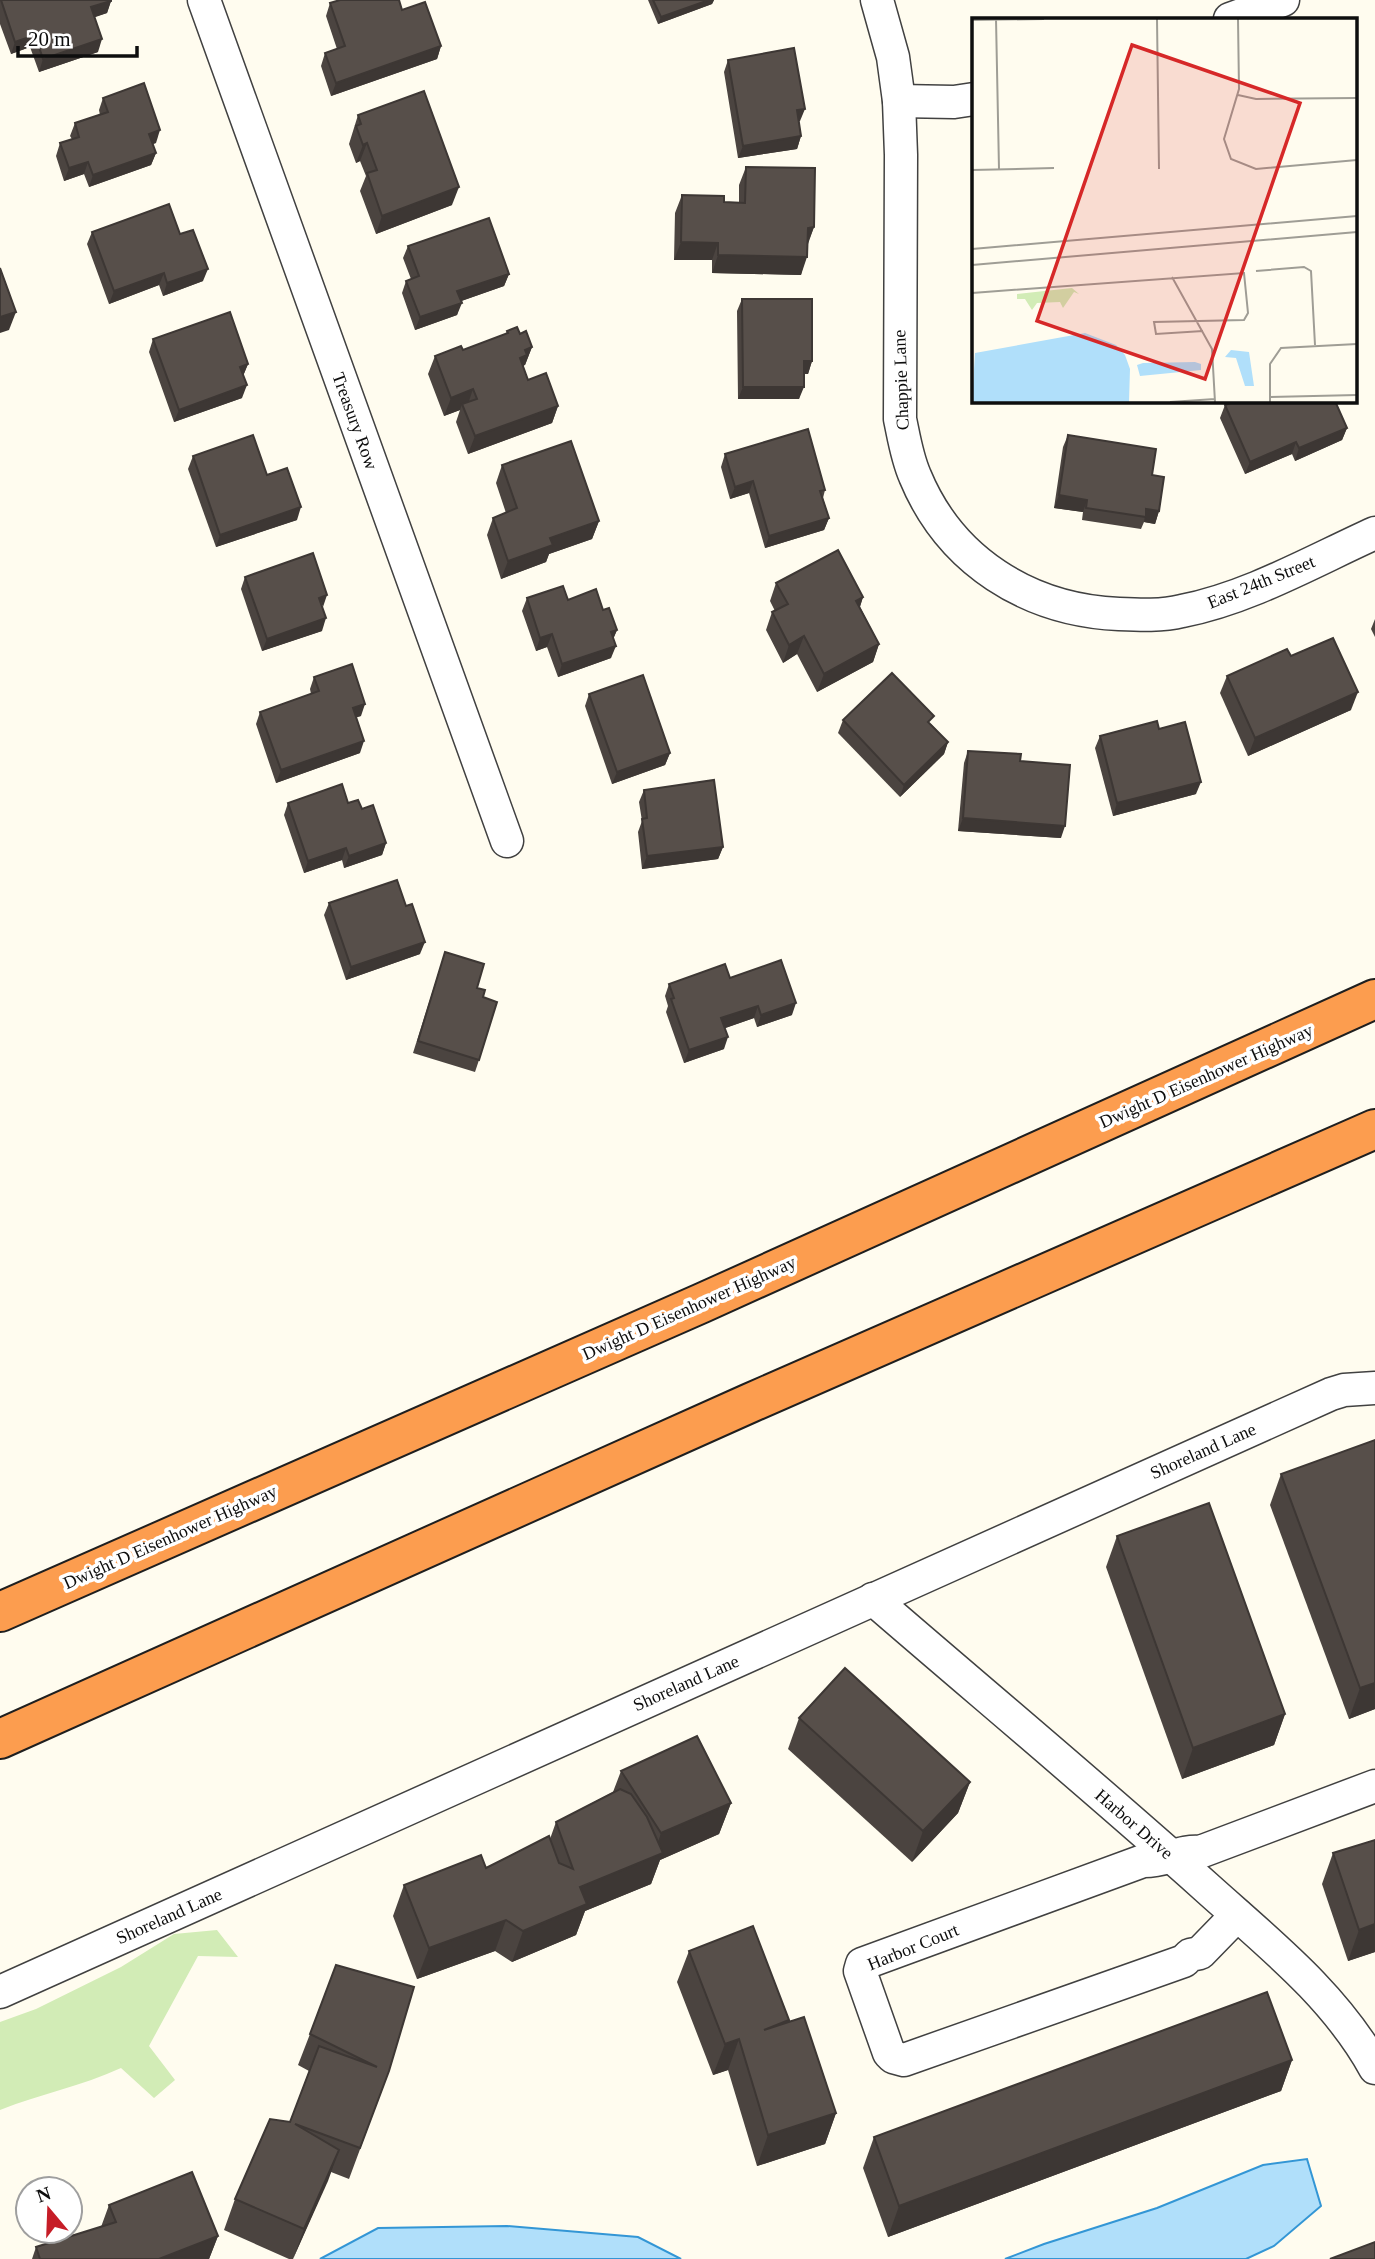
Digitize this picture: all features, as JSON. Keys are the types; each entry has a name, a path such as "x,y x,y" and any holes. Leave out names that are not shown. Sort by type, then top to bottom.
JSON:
{"highway":[{"name":"Dwight D Eisenhower Highway","path":"0,1612 702,1303 1375,999"},
{"path":"0,1739 737,1409 1375,1129"}],"street":[{"name":"Treasury Row","path":"204,0 507,841"},
{"name":"Chappie Lane","path":"877,0 888,34 900,102 898,401 908,457 923,494 943,525 968,554 982,567 1014,588 1068,609 1142,615"},
{"path":"1233,18 1283,0"},
{"path":"900,102 972,99"},
{"name":"East 24th Street","path":"1142,615 1181,612 1217,602 1375,533"},
{"name":"Shoreland Lane","path":"0,1992 1331,1394 1344,1390 1375,1388"},
{"name":"Harbor Drive","path":"873,1600 1173,1857 1314,1986 1355,2035 1375,2068"},
{"name":"Harbor Court","path":"1237,1915 1200,1953 1190,1955 1184,1961 904,2060 889,2053 860,1971 862,1964 1143,1861 1173,1857 1191,1851 1200,1852 1375,1786"}],"green space":[{"path":"217,1930 238,1957 198,1956 149,2046 175,2080 154,2098 121,2068 0,2110 0,2022 36,2009 121,1967 174,1934"}],"water":[{"path":"1307,2159 1321,2206 1274,2246 1246,2259 1005,2259 1157,2208 1263,2165"},
{"path":"507,2226 638,2237 681,2259 320,2259 378,2228"}],"building":[{"path":"1,0 111,1 91,7 102,39 43,59 35,35 15,42"},
{"path":"340,0 399,0 402,10 425,2 441,46 336,83 325,53 345,46 330,3"},
{"path":"653,0 709,0 661,17"},
{"path":"794,48 805,109 797,110 801,136 743,146 728,60"},
{"path":"144,83 160,130 149,134 156,153 93,175 88,162 69,168 60,143 79,137 75,123 108,112 103,98"},
{"path":"424,91 459,187 382,216 367,173 377,170 367,143 363,145 356,126 361,124 358,115"},
{"path":"746,167 815,168 814,227 808,228 807,257 718,255 718,243 681,242 682,195 724,196 724,202 745,203"},
{"path":"169,204 180,234 193,230 208,269 167,283 164,273 114,291 92,232"},
{"path":"489,218 509,274 457,291 462,303 420,317 406,281 419,276 408,246"},
{"path":"0,268 16,312 0,317"},
{"path":"742,299 812,299 812,361 804,361 804,387 743,387"},
{"path":"230,312 248,364 240,367 247,385 179,410 153,339"},
{"path":"517,327 520,334 526,331 532,347 525,350 527,355 520,358 528,380 546,373 558,406 475,436 462,404 477,399 473,389 451,398 435,356 461,346 463,350"},
{"path":"1233,402 1335,402 1347,428 1299,448 1296,442 1250,462 1225,405"},
{"path":"808,429 825,490 820,491 829,518 769,536 753,481 735,487 725,454"},
{"path":"253,435 267,475 287,468 301,507 220,535 193,456"},
{"path":"1068,435 1156,449 1152,475 1164,477 1159,511 1146,509 1146,517 1086,508 1087,500 1059,495"},
{"path":"571,441 599,521 550,538 553,545 508,561 493,518 517,508 502,465"},
{"path":"838,550 863,597 856,601 879,644 824,674 804,636 789,645 772,612 788,604 776,583"},
{"path":"313,553 327,595 319,598 326,618 267,639 245,577"},
{"path":"563,586 568,600 596,589 603,610 609,608 617,630 611,632 616,646 562,664 552,634 540,638 527,598"},
{"path":"1333,638 1358,692 1255,738 1227,676 1287,649 1291,656"},
{"path":"352,664 365,704 353,708 364,741 281,770 260,712 319,691 314,677"},
{"path":"892,673 934,716 928,722 948,742 904,785 843,720"},
{"path":"643,675 670,753 617,772 589,694"},
{"path":"1157,721 1159,729 1185,722 1201,782 1117,803 1100,736"},
{"path":"968,751 1021,754 1020,761 1070,765 1065,826 963,818"},
{"path":"714,780 723,847 647,856 642,819 647,818 644,790"},
{"path":"342,784 348,803 358,800 362,809 373,805 386,843 349,856 346,848 308,861 288,803"},
{"path":"397,880 406,906 412,904 425,942 351,967 329,903"},
{"path":"445,952 484,964 477,988 485,990 483,997 497,1002 479,1060 418,1041"},
{"path":"781,960 796,1003 761,1015 758,1006 721,1018 728,1037 689,1050 671,999 674,998 669,984 725,964 730,978"},
{"path":"1375,1440 1375,1683 1360,1688 1281,1474"},
{"path":"1209,1503 1285,1714 1193,1748 1117,1536"},
{"path":"845,1668 970,1782 923,1831 799,1718"},
{"path":"697,1736 731,1803 661,1833 621,1771"},
{"path":"620,1789 631,1794 647,1817 663,1853 580,1887 587,1904 523,1931 506,1920 429,1948 404,1885 481,1855 486,1868 549,1836 559,1863 573,1869 556,1822"},
{"path":"1375,1840 1375,1924 1359,1930 1333,1853"},
{"path":"753,1926 789,2020 764,2030 804,2017 836,2113 768,2135 739,2039 725,2044 689,1951"},
{"path":"336,1965 414,1987 389,2071 360,2148 295,2124 339,2150 304,2229 235,2199 270,2119 290,2122 319,2046 377,2067 310,2034"},
{"path":"1267,1992 1292,2060 899,2206 874,2137"},
{"path":"192,2172 218,2236 159,2259 40,2259 36,2247 84,2245 84,2232 116,2222 109,2205"},
{"path":"1375,2242 1375,2259 1330,2259"}]}
